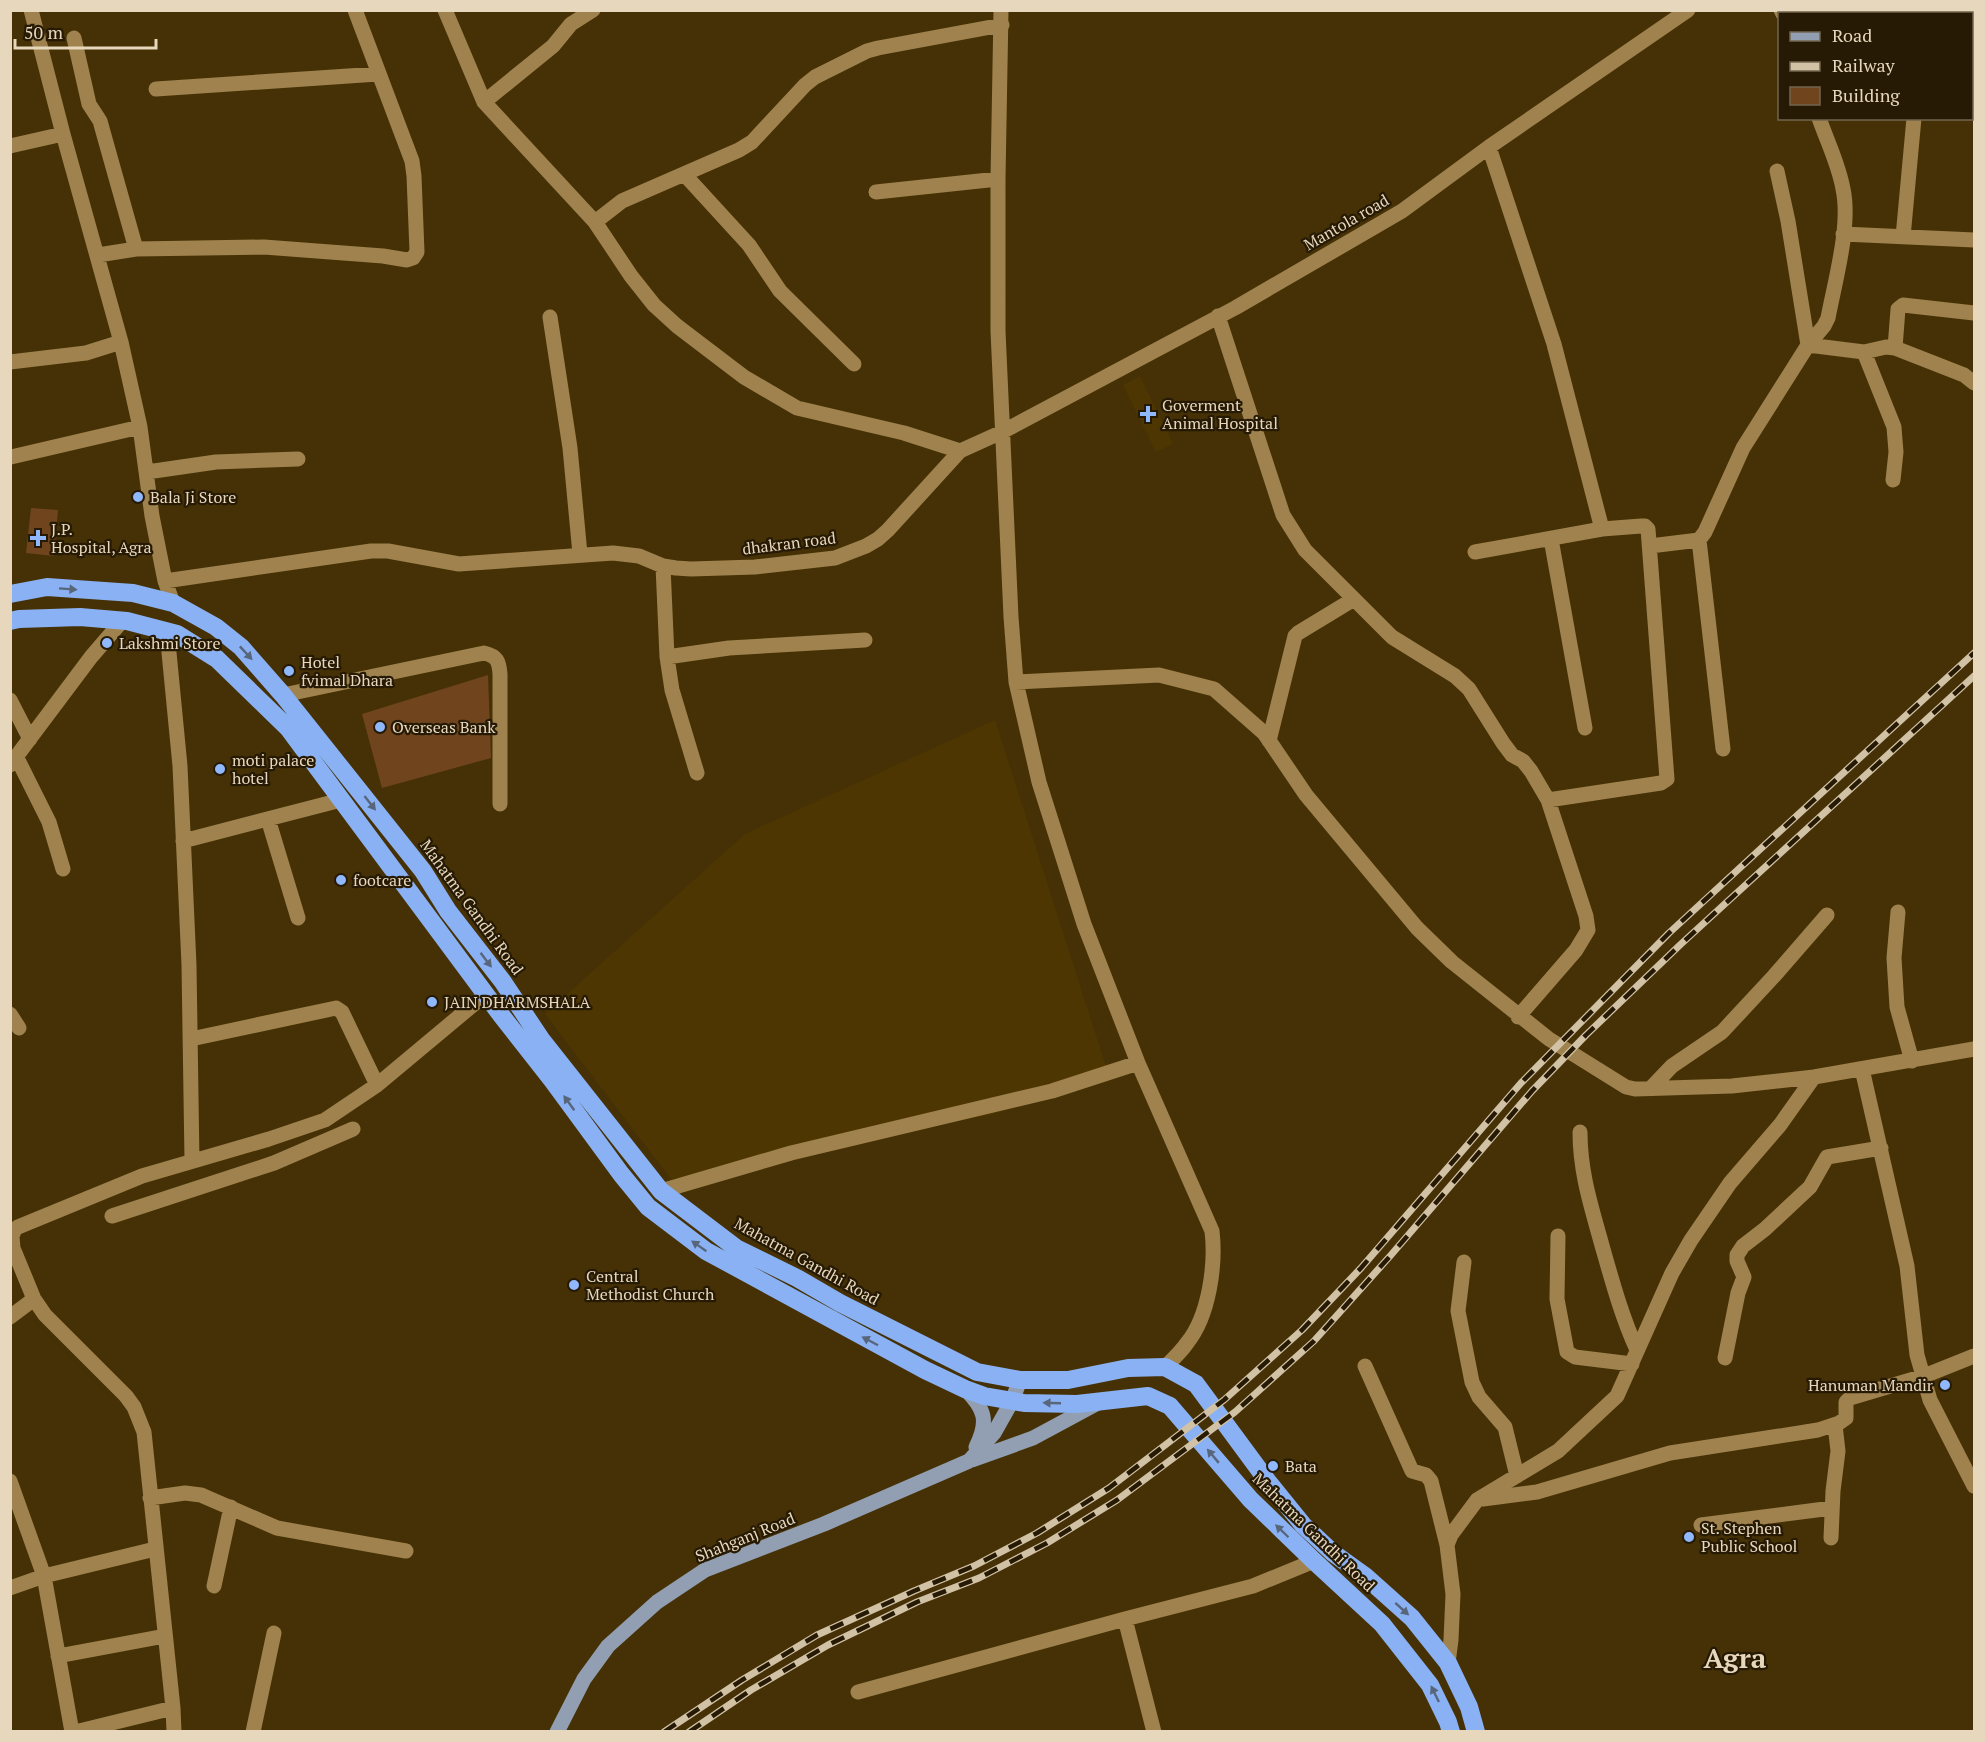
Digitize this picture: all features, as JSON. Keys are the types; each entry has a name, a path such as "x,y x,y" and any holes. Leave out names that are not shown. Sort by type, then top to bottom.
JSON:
{"highway":[{"name":"Mahatma Gandhi Road","path":"10,594 47,587 133,592 173,603 216,627 241,647 284,695 423,871 448,911 503,982 541,1039 661,1191 736,1248 977,1372 1020,1380 1068,1380 1128,1368 1165,1368 1196,1384 1303,1525 1333,1553 1365,1576 1412,1618 1448,1664 1469,1707 1476,1731"},
{"name":"Mahatma Gandhi Road","path":"10,621 80,617 122,621 177,634 217,659 288,728 648,1207 706,1251 925,1370 965,1389 984,1396 1012,1401 1077,1404 1148,1396 1170,1406 1251,1500 1382,1624 1430,1684 1451,1731"}],"main road":[{"name":"Shahganj Road","path":"969,1461 994,1433 1012,1401 1020,1380"},
{"path":"965,1389 981,1407 984,1425 982,1435 969,1461"},
{"name":"Shahganj Road","path":"556,1731 584,1679 608,1646 657,1602 705,1570 824,1524 969,1461 1033,1438 1102,1401"}],"street":[{"path":"31,10 121,342 140,427 152,516 165,581 173,603"},
{"path":"98,255 136,249 264,247 383,256 407,260 413,258 417,252 414,176 411,161 354,10"},
{"path":"445,10 484,102 595,222 654,305 677,326 744,377 797,408 903,433 957,455"},
{"path":"484,102 553,46 571,24 594,10"},
{"name":"Mantola road","path":"957,455 1218,316 1402,211 1489,147 1688,10"},
{"path":"595,222 622,201 731,155 752,142 805,85 824,71 867,51 1002,18 998,178 998,331 1016,682 1039,782 1081,913 1138,1063 1212,1231 1214,1249 1208,1294 1196,1329 1188,1343 1165,1368"},
{"path":"74,38 89,104 100,121 136,249"},
{"path":"156,89 378,74"},
{"path":"1723,749 1699,540 1712,520 1743,448 1808,345 1828,318 1843,234 1845,202 1843,188 1821,120"},
{"path":"1903,237 1914,120"},
{"path":"10,146 63,134"},
{"path":"1489,147 1554,344 1602,529"},
{"path":"1777,171 1788,221 1808,345"},
{"path":"684,174 749,245 780,291 854,364"},
{"path":"876,192 998,178"},
{"path":"1843,234 1974,240"},
{"path":"1895,348 1898,309 1903,305 1974,313"},
{"path":"1218,316 1283,514 1305,550 1392,637 1455,676 1469,689 1503,743 1512,755 1522,761 1531,771 1548,800 1588,924 1576,950 1518,1017"},
{"path":"550,317 570,448 580,554"},
{"path":"10,362 86,353 121,342"},
{"path":"1808,345 1864,352 1886,347 1895,348 1964,375 1974,383"},
{"path":"1864,352 1894,427 1896,453 1893,480"},
{"path":"11,457 140,427"},
{"name":"dhakran road","path":"165,581 388,550 459,564 614,553 639,556 663,566 691,569 755,567 835,558 878,539 957,455"},
{"path":"147,472 216,462 298,459"},
{"path":"1475,552 1602,529 1645,526 1648,529 1667,779 1661,783 1548,800"},
{"path":"1551,539 1585,728"},
{"path":"1650,546 1699,540"},
{"path":"663,566 667,657 672,690 698,773"},
{"path":"1269,741 1295,636 1354,599"},
{"path":"63,869 49,822 14,762 91,657 122,621"},
{"path":"167,632 180,765 192,1161"},
{"path":"667,657 729,648 865,640"},
{"path":"284,695 484,653 493,655 497,659 500,674 500,804"},
{"path":"1016,682 1159,675 1214,690 1258,727 1306,795 1417,928 1452,963 1549,1040 1626,1087 1635,1089 1732,1086 1814,1077 1974,1049"},
{"path":"10,700 30,739"},
{"path":"183,841 341,800"},
{"path":"268,819 298,918"},
{"path":"1898,912 1894,958 1897,1007 1912,1061"},
{"path":"1651,1088 1672,1066 1722,1032 1827,915"},
{"path":"112,1216 325,1120 377,1085 486,994"},
{"path":"190,1039 336,1008 342,1012 377,1085"},
{"path":"10,1014 19,1028"},
{"path":"661,1191 791,1153 1052,1091 1138,1063"},
{"path":"1862,1069 1907,1266 1917,1355 1930,1400 1974,1486"},
{"path":"1447,1545 1456,1527 1478,1500 1558,1451 1617,1396 1672,1273 1691,1240 1730,1183 1780,1125 1814,1077"},
{"path":"174,1731 144,1432 134,1407 126,1396 45,1315 34,1299 13,1248 12,1236 15,1229 141,1176 192,1161 244,1158 274,1163 353,1129"},
{"path":"1580,1132 1583,1179 1634,1357"},
{"path":"1725,1358 1738,1293 1744,1277 1737,1255 1743,1246 1810,1187 1827,1157 1881,1148"},
{"path":"1558,1236 1557,1299 1567,1352 1575,1357 1634,1357"},
{"path":"1464,1262 1458,1311 1472,1382 1479,1397 1505,1427 1517,1476"},
{"path":"10,1317 34,1299"},
{"path":"1478,1500 1537,1492 1662,1455 1818,1430 1835,1425 1846,1418 1846,1402 1850,1398 1924,1376 1974,1356"},
{"path":"1365,1366 1412,1471 1426,1475 1431,1481 1447,1545 1454,1594 1448,1664"},
{"path":"1831,1538 1838,1451 1835,1425"},
{"path":"10,1481 44,1576 74,1731 112,1727 173,1708"},
{"path":"150,1498 195,1494 277,1528 406,1551"},
{"path":"214,1586 231,1507"},
{"path":"1701,1525 1832,1508"},
{"path":"10,1588 44,1576 155,1549"},
{"path":"858,1692 1253,1586 1314,1562"},
{"path":"1125,1619 1155,1731"},
{"path":"253,1731 274,1633"},
{"path":"58,1656 165,1636"}],"shaded area":[{"name":"Goverment Animal Hospital","path":"1140,376 1173,444 1156,452 1123,385"},
{"path":"995,720 1110,1079 993,1114 821,1149 791,1159 671,1179 545,1014 745,834"}],"building":[{"path":"31,508 58,510 54,556 26,553"},
{"path":"488,675 491,758 382,788 362,714"}],"railway":[{"path":"664,1732 742,1680 817,1635 974,1566 1037,1533 1109,1488 1224,1400 1302,1330 1361,1268 1521,1083 1669,933 1974,653"},
{"path":"689,1732 751,1690 828,1645 917,1602 979,1578 1047,1543 1117,1500 1235,1412 1314,1341 1532,1091 1586,1035 1681,944 1974,676"}],"place":[{"name":"Goverment Animal Hospital","path":"1148,414"},
{"name":"Bala Ji Store","path":"138,497"},
{"name":"J.P. Hospital, Agra","path":"38,538"},
{"name":"Lakshmi Store","path":"107,643"},
{"name":"Hotel fvimal Dhara","path":"289,671"},
{"name":"Overseas Bank","path":"380,727"},
{"name":"moti palace hotel","path":"220,769"},
{"name":"footcare","path":"341,880"},
{"name":"JAIN DHARMSHALA","path":"432,1002"},
{"name":"Central Methodist Church","path":"574,1285"},
{"name":"Hanuman Mandir","path":"1945,1385"},
{"name":"Bata","path":"1273,1466"},
{"name":"St. Stephen Public School","path":"1689,1537"}],"district":[{"name":"Agra","path":"1735,1658"}]}
